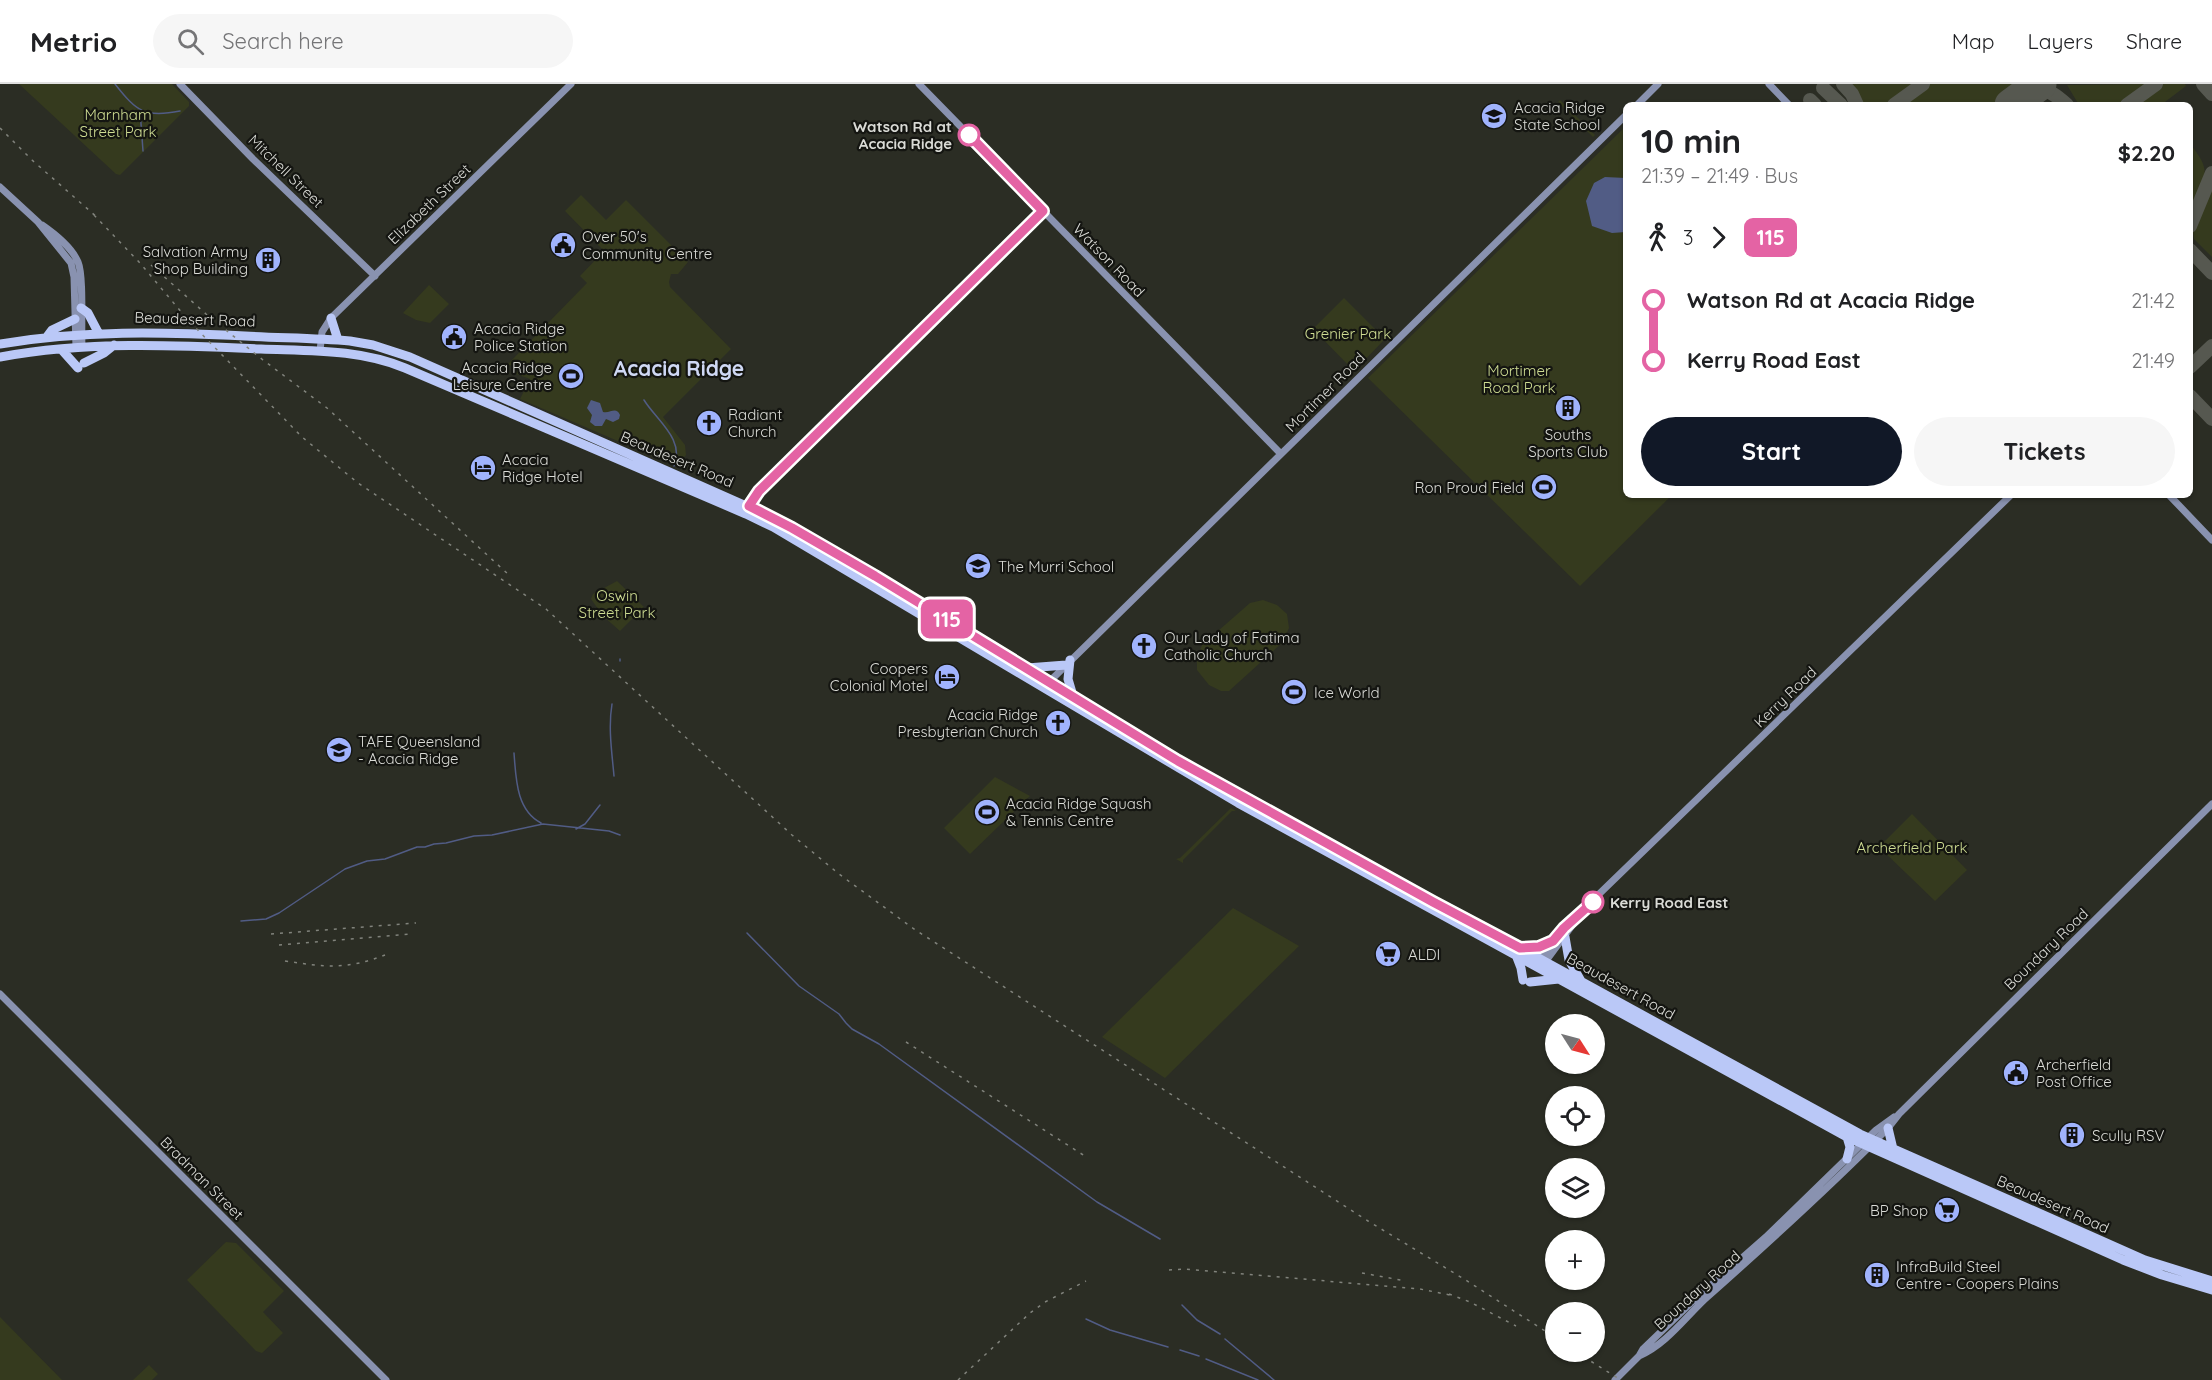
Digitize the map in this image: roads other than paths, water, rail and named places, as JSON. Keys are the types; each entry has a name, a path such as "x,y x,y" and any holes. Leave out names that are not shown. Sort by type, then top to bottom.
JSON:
{"highway":[{"path":"81,308 88,313 99,334"},
{"path":"331,318 338,340"},
{"path":"46,338 52,330 75,319"},
{"name":"Beaudesert Road","path":"0,344 79,335 165,332 338,340 373,345 410,357 756,509 850,562 1027,668 1046,684 1073,696 1178,761 1518,951 1559,979 1847,1137 1893,1149 2145,1260 2212,1281"},
{"path":"61,349 81,366 114,345"},
{"name":"Beaudesert Road","path":"0,357 79,347 177,345 320,351 358,355 395,364 746,514 1046,684 1238,803 1518,951"},
{"path":"1027,668 1068,662 1068,678 1073,696"},
{"path":"1565,937 1569,960 1581,981"},
{"path":"1553,941 1539,947 1518,951 1526,981 1559,979"},
{"name":"Beaudesert Road","path":"1540,964 1581,981 1868,1143 2123,1260 2212,1290"},
{"path":"1888,1128 1893,1149"},
{"path":"1847,1137 1850,1147 1847,1159"}],"main road":[{"name":"Mitchell Street","path":"180,84 253,159 375,276"},
{"name":"Elizabeth Street","path":"320,351 320,339 331,318 571,84"},
{"name":"Watson Road","path":"919,84 1281,454"},
{"path":"1640,102 1658,84"},
{"path":"1769,84 1786,102"},
{"name":"Mortimer Road","path":"1046,684 1623,118"},
{"path":"0,187 38,222 71,262 74,277 75,319 79,335"},
{"path":"38,222 51,231 78,262 81,308 79,347"},
{"name":"Kerry Road","path":"1540,964 1553,941 1564,928 2008,498"},
{"path":"2172,498 2212,540"},
{"name":"Boundary Road","path":"1615,1380 1643,1349 1693,1301 1766,1237 1847,1159 1888,1128 1899,1114 2212,804"},
{"name":"Kerry Road","path":"1540,964 1565,937 1576,918"},
{"name":"Bradman Street","path":"0,994 386,1380"},
{"name":"Boundary Road","path":"1639,1356 1647,1353 1671,1333 1792,1222 1887,1121 1899,1114"}],"water":[{"path":"1605,177 1623,178 1623,232 1612,233 1592,226 1586,201 1594,183"},
{"path":"591,400 600,403 603,412 617,411 620,415 619,419 613,422 606,419 602,426 595,426 590,422 592,415 587,408"}],"waterway":[{"path":"115,84 136,107 143,111 158,114 180,111"},
{"path":"140,110 143,151"},
{"path":"644,400 673,439 676,447 674,466"},
{"path":"612,704 610,731 614,776"},
{"path":"514,753 517,783 522,802 533,817 541,823"},
{"path":"576,829 585,824 600,805"},
{"path":"241,921 266,919 279,913 345,869 367,861 385,859 417,847 543,824 609,831 620,835"},
{"path":"747,933 799,986 839,1014 852,1029 879,1044 1097,1202 1160,1239"},
{"path":"1182,1305 1197,1320 1220,1334"},
{"path":"1086,1319 1110,1330 1168,1347"},
{"path":"1225,1339 1274,1380"},
{"path":"1180,1350 1199,1356"},
{"path":"1206,1359 1258,1380"}],"railway":[{"path":"0,128 32,160 99,219"},
{"path":"94,215 140,263 188,320 302,437 358,483 546,609 792,835 839,874 914,929 1368,1221 1545,1331"},
{"path":"151,265 206,314 327,408 509,575"},
{"path":"271,934 416,923"},
{"path":"279,945 412,934"},
{"path":"285,961 335,966 359,963 385,955"},
{"path":"906,1042 1088,1158"},
{"path":"1169,1270 1185,1269 1420,1289 1455,1296"},
{"path":"1362,1273 1406,1281"},
{"path":"958,1380 1030,1313 1045,1302 1086,1281"},
{"path":"1449,1294 1470,1302 1516,1326"},
{"path":"1592,1362 1621,1380"}],"place":[{"name":"Acacia Ridge State School","path":"1494,116"},
{"name":"Watson Rd at Acacia Ridge","path":"969,135"},
{"name":"Over 50's Community Centre","path":"563,245"},
{"name":"Salvation Army Shop Building","path":"268,260"},
{"name":"Acacia Ridge Police Station","path":"454,337"},
{"name":"Acacia Ridge Leisure Centre","path":"571,376"},
{"name":"Souths Sports Club","path":"1568,408"},
{"name":"Radiant Church","path":"709,423"},
{"name":"Acacia Ridge Hotel","path":"483,468"},
{"name":"Ron Proud Field","path":"1544,487"},
{"name":"The Murri School","path":"978,566"},
{"name":"Our Lady of Fatima Catholic Church","path":"1144,646"},
{"name":"Coopers Colonial Motel","path":"947,677"},
{"name":"Ice World","path":"1294,692"},
{"name":"Acacia Ridge Presbyterian Church","path":"1058,723"},
{"name":"TAFE Queensland - Acacia Ridge","path":"339,750"},
{"name":"Acacia Ridge Squash & Tennis Centre","path":"987,812"},
{"name":"Kerry Road East","path":"1593,902"},
{"name":"ALDI","path":"1388,954"},
{"name":"Archerfield Post Office","path":"2016,1073"},
{"name":"Scully RSV","path":"2072,1135"},
{"name":"BP Shop","path":"1947,1210"},
{"name":"InfraBuild Steel Centre - Coopers Plains","path":"1877,1275"}],"district":[{"name":"Acacia Ridge","path":"679,368"}],"park label":[{"name":"Marnham Street Park","path":"118,122"},
{"name":"Grenier Park","path":"1348,333"},
{"name":"Mortimer Road Park","path":"1519,378"},
{"name":"Oswin Street Park","path":"617,604"},
{"name":"Archerfield Park","path":"1912,847"}]}
